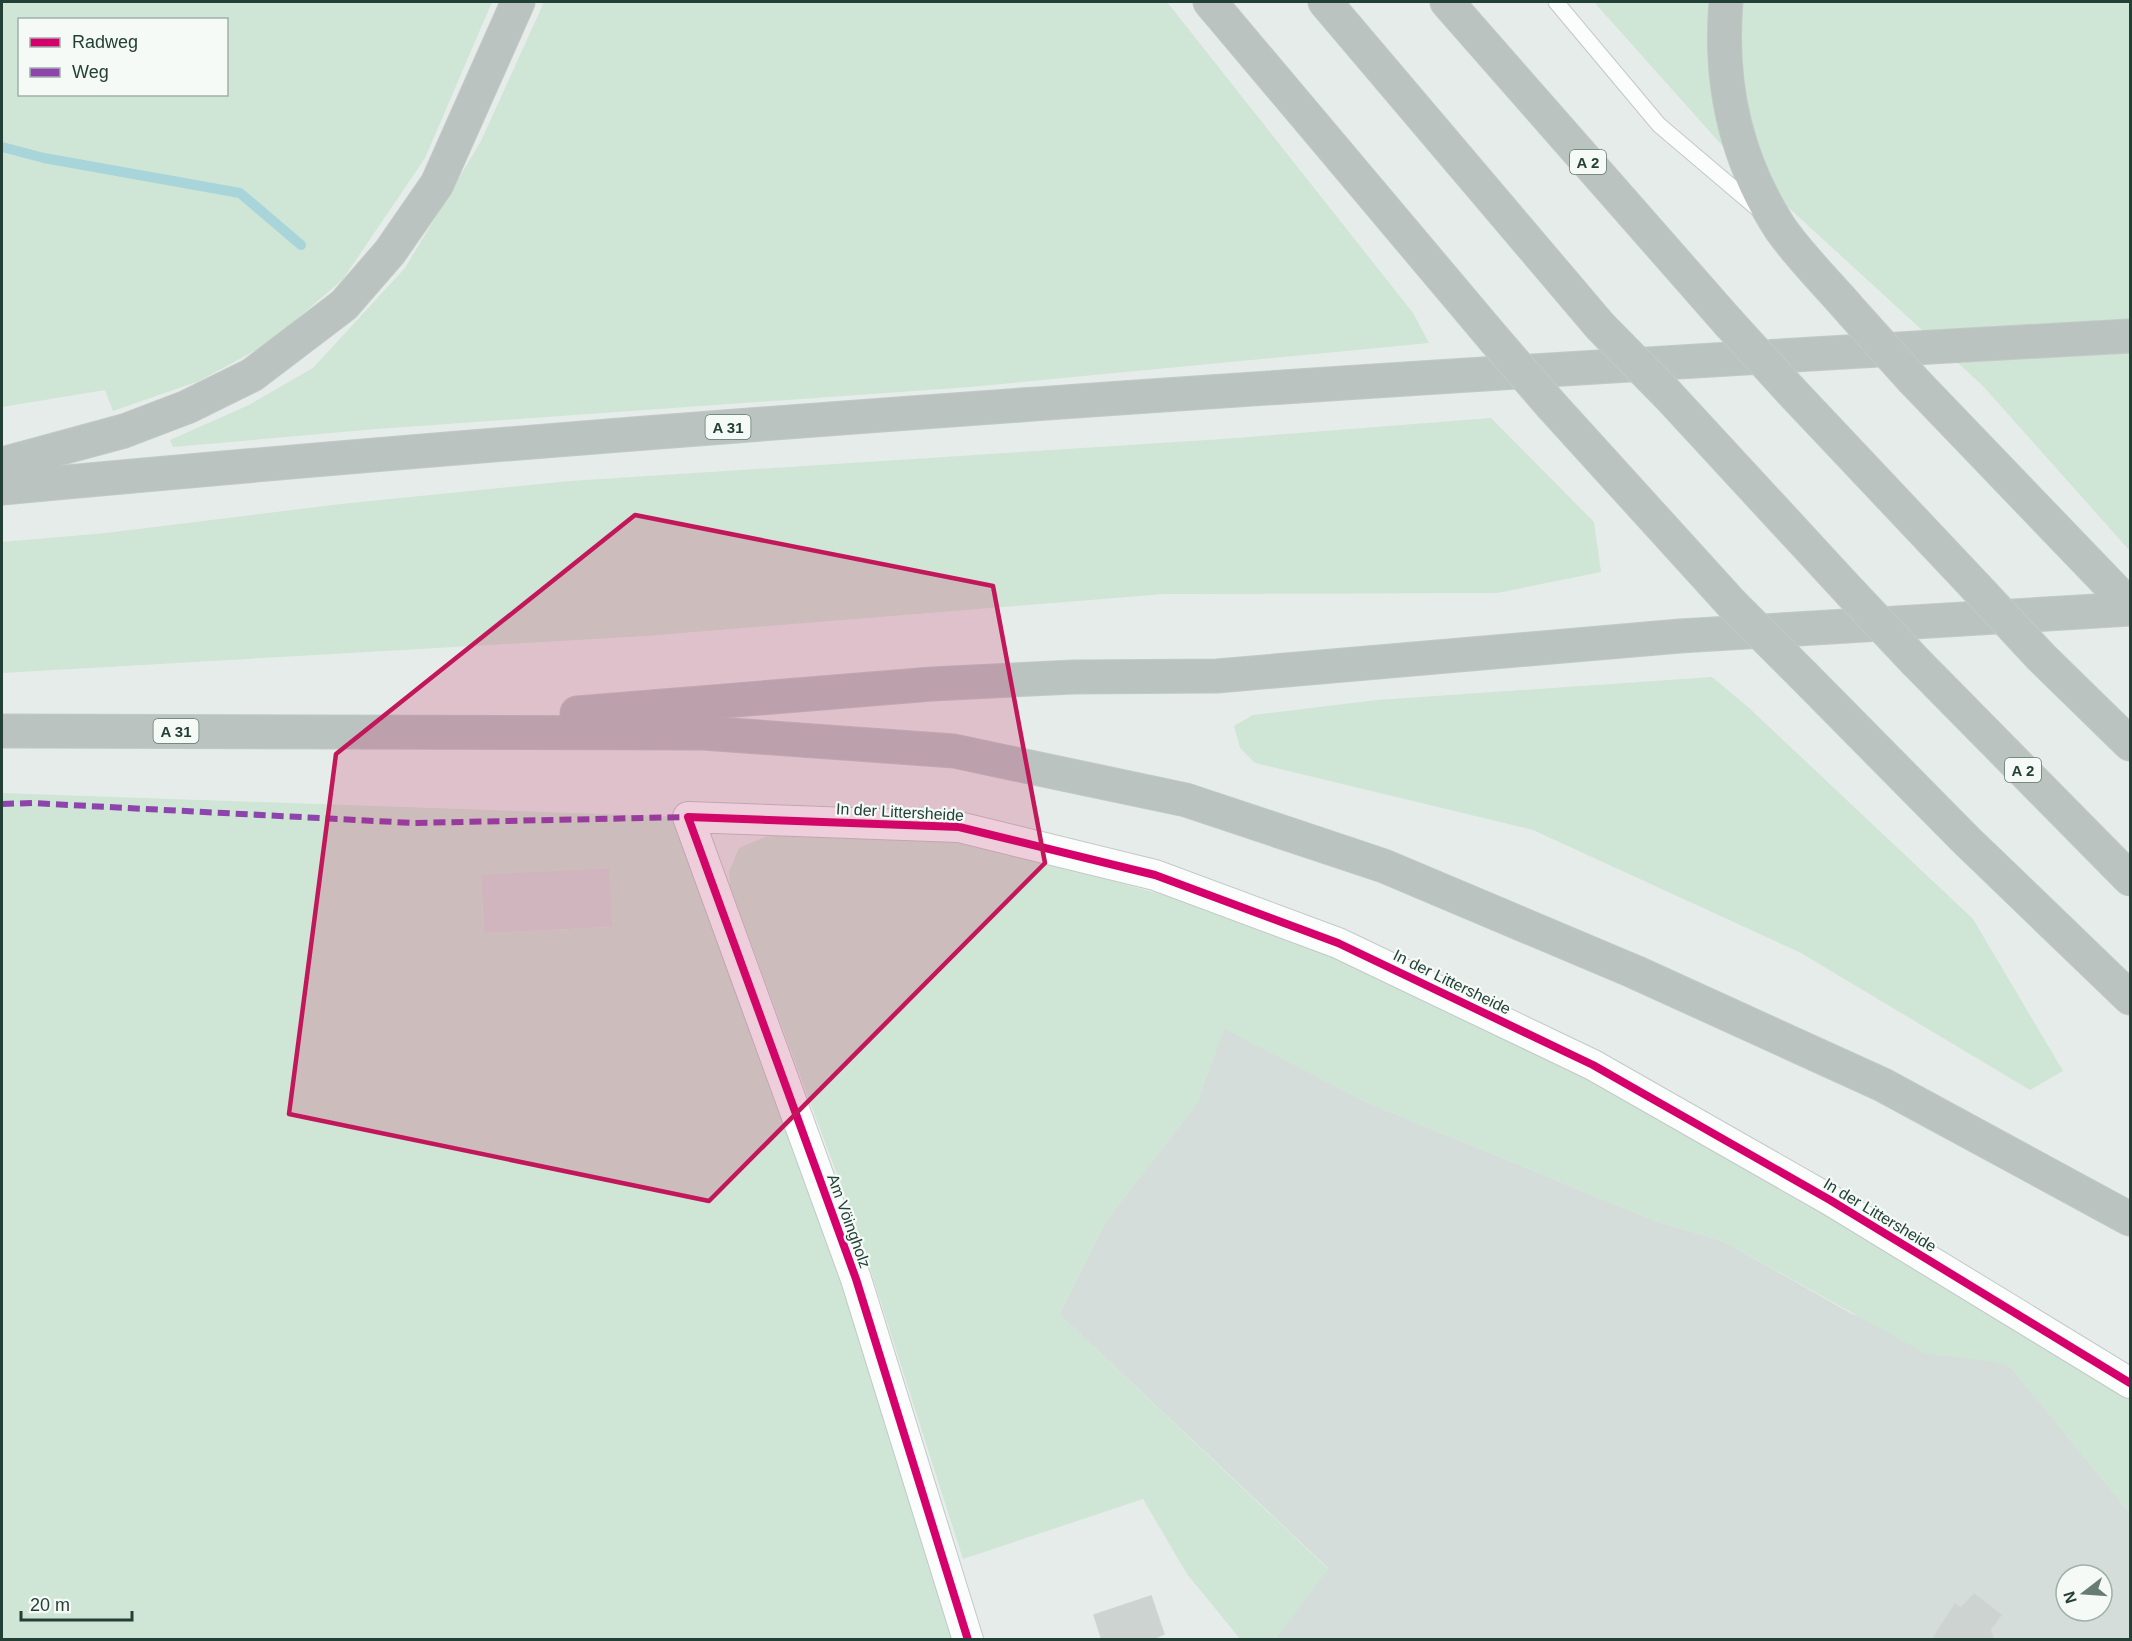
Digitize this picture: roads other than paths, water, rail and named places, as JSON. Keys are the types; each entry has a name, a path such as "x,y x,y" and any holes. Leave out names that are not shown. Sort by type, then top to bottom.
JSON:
{"highway":[{"path":"2,464 124,431 187,407 252,375 344,305 390,252 437,184 518,2"},
{"path":"1210,2 1552,406 1731,603 1966,840 2130,998"},
{"name":"A 2","path":"1325,2 1600,326 1669,396 1916,662 2130,879"},
{"name":"A 2","path":"1447,2 1791,391 2041,657 2130,744"},
{"path":"1726,2 1722,45 1728,99 1742,148 1758,188 1781,229 1912,380 2130,607"},
{"name":"A 31","path":"2,488 457,446 1456,376 2130,336"},
{"path":"351,731 932,684 1073,678 1217,676 1646,639 2130,607"},
{"name":"A 31","path":"2,731 351,731"},
{"path":"351,731 703,733 954,751 1186,800 1384,866 1635,972 1883,1085 2130,1220"}],"street":[{"name":"In der Littersheide","path":"688,817 959,826 1155,875 1338,943 1593,1065 1830,1200 2130,1383"},
{"name":"Am Vöingholz","path":"688,817 856,1279 968,1640"}],"lane":[{"path":"1556,2 1659,124 1781,229"}],"waterway":[{"path":"2,147 44,158 240,193 301,245"}]}
